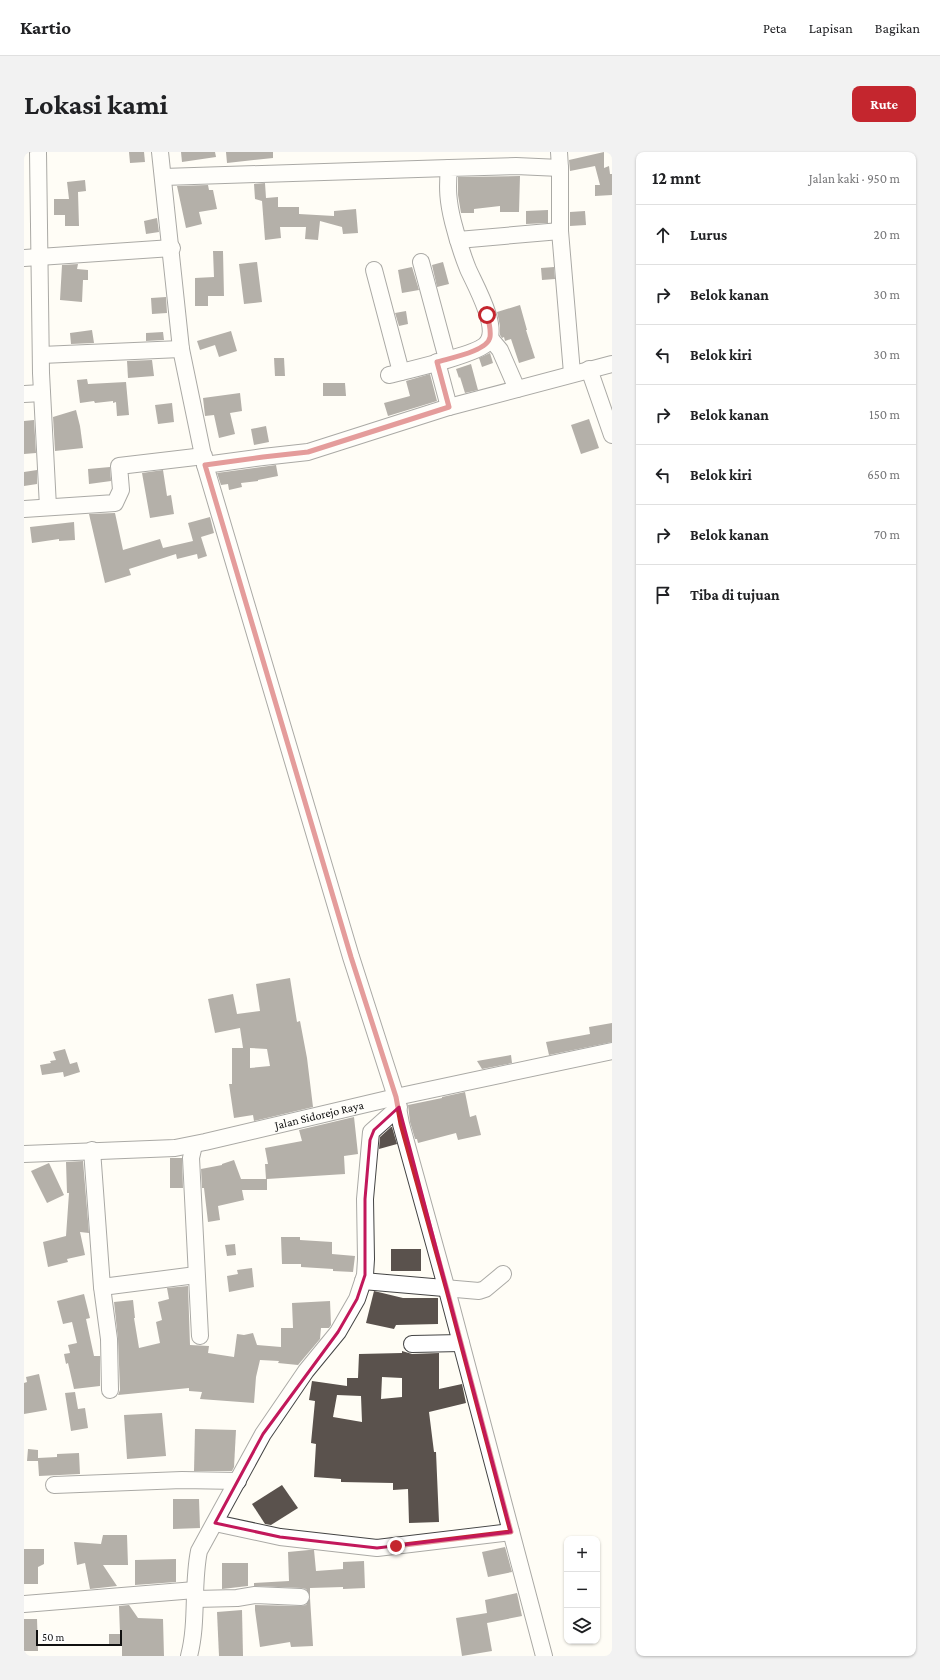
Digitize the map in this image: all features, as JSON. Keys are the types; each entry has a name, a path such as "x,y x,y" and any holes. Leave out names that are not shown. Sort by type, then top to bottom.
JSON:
{"street":[{"path":"38,152 32,258 41,355 48,507"},
{"path":"160,152 172,248 181,349 205,461 351,957 397,1102 401,1124 447,1290 544,1656"},
{"path":"559,152 560,231 572,373"},
{"path":"163,177 516,166 560,168"},
{"path":"449,168 447,184 448,194 458,240 487,315 490,338 500,350 517,389"},
{"path":"458,240 560,231"},
{"path":"32,258 172,248"},
{"path":"421,262 442,361 449,407"},
{"path":"374,270 395,374 481,348 487,344 490,338"},
{"path":"41,355 181,349"},
{"path":"24,509 115,503 122,490 119,466 263,457 308,452 449,407 572,373 612,364"},
{"path":"589,370 612,435"},
{"path":"24,394 42,393"},
{"name":"Jalan Sidorejo Raya","path":"24,1154 92,1150 175,1148 397,1102 612,1051"},
{"path":"189,1656 193,1640 195,1568 199,1551 262,1434 306,1371 338,1332 357,1299 363,1281 366,1259 365,1199 371,1132 397,1102"},
{"path":"194,1144 191,1158 200,1336"},
{"path":"92,1150 102,1287 109,1339 110,1390"},
{"path":"363,1281 447,1290 479,1291 485,1289 503,1274"},
{"path":"102,1287 196,1275"},
{"path":"412,1344 461,1343"},
{"path":"54,1484 182,1480 238,1481"},
{"path":"214,1523 280,1537 377,1548 511,1532"},
{"path":"24,1604 195,1594 237,1598 255,1595 301,1597"}],"highlighted area":[{"path":"399,1107 511,1532 377,1548 280,1537 215,1523 263,1434 338,1332 357,1299 365,1275 365,1199 370,1140 374,1130"}],"building":[{"path":"129,152 144,152 145,162 130,163"},
{"path":"181,152 215,152 216,157 182,162"},
{"path":"226,152 273,152 273,158 227,163"},
{"path":"604,152 604,168 609,166 610,174 612,174 612,195 595,196 595,185 600,185 595,166 570,171 569,160"},
{"path":"520,176 519,212 500,212 500,206 474,209 474,213 461,213 458,195 458,177"},
{"path":"85,180 86,191 78,192 79,226 65,226 65,215 54,215 54,199 69,199 67,182"},
{"path":"265,183 266,198 278,197 278,207 299,207 299,214 334,216 334,211 356,209 358,233 343,234 342,227 320,221 318,240 305,239 306,227 280,227 281,238 265,240 262,201 255,199 254,184"},
{"path":"208,185 209,190 213,190 217,209 199,212 202,224 186,228 177,186"},
{"path":"548,210 548,223 526,224 526,211"},
{"path":"585,211 586,225 570,226 570,212"},
{"path":"157,218 159,232 146,234 144,221"},
{"path":"213,251 223,251 224,296 208,296 208,306 195,306 195,278 214,277"},
{"path":"257,262 262,302 244,304 239,264"},
{"path":"443,262 449,284 437,287 432,265"},
{"path":"78,264 77,269 88,270 88,280 83,280 82,302 60,300 62,265"},
{"path":"412,267 419,290 402,293 398,270"},
{"path":"554,267 555,279 542,280 541,268"},
{"path":"166,297 167,313 152,314 151,298"},
{"path":"520,305 535,358 519,363 511,339 505,341 504,337 502,338 500,335 497,312"},
{"path":"406,311 408,324 399,326 395,313"},
{"path":"92,330 94,343 71,344 70,333"},
{"path":"231,331 237,351 219,357 215,345 200,350 197,341"},
{"path":"163,332 164,340 146,341 146,333"},
{"path":"490,353 493,363 482,367 479,358"},
{"path":"274,358 284,358 285,376 275,376"},
{"path":"152,360 154,376 128,378 127,361"},
{"path":"471,364 478,390 465,393 456,369"},
{"path":"430,374 437,401 388,416 384,403 410,396 406,381"},
{"path":"87,379 88,384 126,382 129,415 117,416 116,402 113,403 113,401 80,403 77,380"},
{"path":"323,383 345,383 346,396 323,396"},
{"path":"240,393 242,411 230,413 235,434 219,438 214,415 205,416 203,398"},
{"path":"172,403 174,422 158,424 155,405"},
{"path":"76,410 83,448 55,451 53,417"},
{"path":"589,419 599,448 581,454 571,425"},
{"path":"34,420 36,453 24,454 24,421"},
{"path":"266,426 269,442 254,445 251,429"},
{"path":"276,465 278,476 241,483 242,487 229,490 228,484 221,485 217,473"},
{"path":"110,467 111,481 89,484 88,469"},
{"path":"37,470 37,484 24,486 24,472"},
{"path":"163,470 167,496 171,495 174,514 150,518 142,473"},
{"path":"115,513 123,550 160,539 163,548 193,541 188,523 210,517 214,533 201,537 207,556 198,559 197,554 177,559 176,554 129,569 131,575 105,583 89,514"},
{"path":"74,522 75,540 59,541 59,539 32,543 30,527"},
{"path":"290,978 297,1022 300,1021 307,1058 313,1107 254,1121 253,1115 234,1118 229,1084 232,1084 232,1048 243,1048 240,1028 215,1033 208,999 233,994 237,1014 260,1011 256,984","holes":["250,1048 267,1049 270,1066 250,1068"]},
{"path":"612,1023 612,1042 549,1055 546,1042 590,1034 589,1027"},
{"path":"65,1049 70,1064 77,1062 80,1072 64,1077 63,1072 42,1075 40,1065 51,1063 50,1061 56,1060 53,1052"},
{"path":"511,1055 512,1063 482,1069 477,1061"},
{"path":"465,1092 470,1117 476,1115 481,1135 458,1140 456,1133 418,1143 417,1139 415,1139 410,1122 408,1105"},
{"path":"354,1117 358,1154 344,1156 345,1174 267,1179 267,1190 242,1190 244,1200 218,1206 220,1220 208,1222 204,1188 202,1188 201,1169 222,1165 234,1160 241,1179 266,1179 265,1164 268,1164 265,1148 302,1141 299,1130"},
{"path":"391,1127 397,1144 379,1149 380,1137"},
{"path":"170,1158 182,1158 183,1188 170,1188"},
{"path":"83,1161 89,1233 80,1232 85,1255 67,1259 68,1262 48,1267 43,1242 66,1236 69,1193 67,1193 66,1162"},
{"path":"49,1163 64,1195 47,1203 31,1171"},
{"path":"281,1237 300,1237 300,1240 332,1242 332,1254 355,1256 353,1272 301,1267 301,1264 282,1264"},
{"path":"235,1244 236,1255 227,1256 225,1245"},
{"path":"391,1249 421,1249 421,1271 391,1271"},
{"path":"252,1268 254,1287 229,1292 227,1276 238,1274 237,1270"},
{"path":"188,1286 190,1345 209,1346 208,1353 234,1357 237,1334 244,1335 253,1333 257,1345 281,1347 281,1328 293,1328 292,1303 330,1301 331,1325 329,1328 321,1328 320,1339 298,1365 278,1363 279,1361 260,1360 256,1377 254,1403 200,1399 202,1392 189,1391 189,1388 118,1395 120,1390 118,1339 114,1302 133,1300 134,1318 139,1348 160,1343 156,1322 162,1320 158,1302 169,1299 167,1288"},
{"path":"374,1291 403,1298 438,1298 438,1324 396,1325 394,1329 366,1323"},
{"path":"84,1294 90,1318 86,1319 94,1356 100,1356 100,1386 74,1389 68,1363 66,1364 64,1354 70,1353 68,1345 77,1343 72,1322 63,1324 57,1301"},
{"path":"402,1351 412,1354 439,1353 439,1389 462,1384 466,1403 429,1412 434,1452 436,1452 439,1522 409,1523 408,1489 393,1490 393,1483 341,1482 341,1479 314,1477 316,1444 311,1443 315,1401 309,1400 312,1381 347,1386 347,1378 358,1378 359,1354 402,1353","holes":["382,1377 402,1378 402,1397 381,1399","337,1395 361,1396 362,1422 333,1417"]},
{"path":"39,1374 47,1410 24,1414 24,1383 27,1382 26,1377"},
{"path":"75,1392 78,1409 85,1408 88,1428 71,1431 65,1393"},
{"path":"162,1413 166,1456 127,1459 124,1415"},
{"path":"195,1429 236,1430 234,1467 232,1471 194,1471"},
{"path":"28,1449 38,1450 38,1458 57,1457 57,1454 79,1453 80,1474 39,1476 38,1461 27,1461"},
{"path":"282,1485 298,1508 271,1525 265,1524 252,1504"},
{"path":"173,1499 199,1499 200,1528 173,1529"},
{"path":"103,1535 127,1535 128,1565 103,1565 117,1586 90,1589 85,1563 77,1565 74,1542 101,1544"},
{"path":"505,1547 512,1572 488,1577 482,1552"},
{"path":"24,1549 44,1549 44,1564 38,1567 38,1584 24,1584"},
{"path":"314,1550 316,1571 343,1569 343,1562 364,1561 365,1588 310,1588 310,1597 306,1589 302,1588 254,1586 254,1583 289,1581 288,1552"},
{"path":"176,1559 176,1582 135,1585 135,1560"},
{"path":"222,1563 248,1563 248,1586 222,1589"},
{"path":"517,1593 522,1616 487,1623 492,1651 462,1656 456,1618 487,1613 485,1600"},
{"path":"310,1598 313,1646 291,1647 290,1642 260,1647 255,1605 301,1606 306,1605"},
{"path":"129,1605 138,1618 163,1619 164,1656 122,1656 122,1646 109,1646 109,1634 120,1634 119,1606"},
{"path":"242,1610 243,1656 219,1656 217,1612"},
{"path":"24,1619 37,1619 38,1651 24,1651"}],"route":[{"path":"396,1546 511,1532 447,1290 401,1124 396,1097 351,957 205,465 308,452 449,407 437,362 468,353 487,344 490,337 490,328 487,315"}]}
